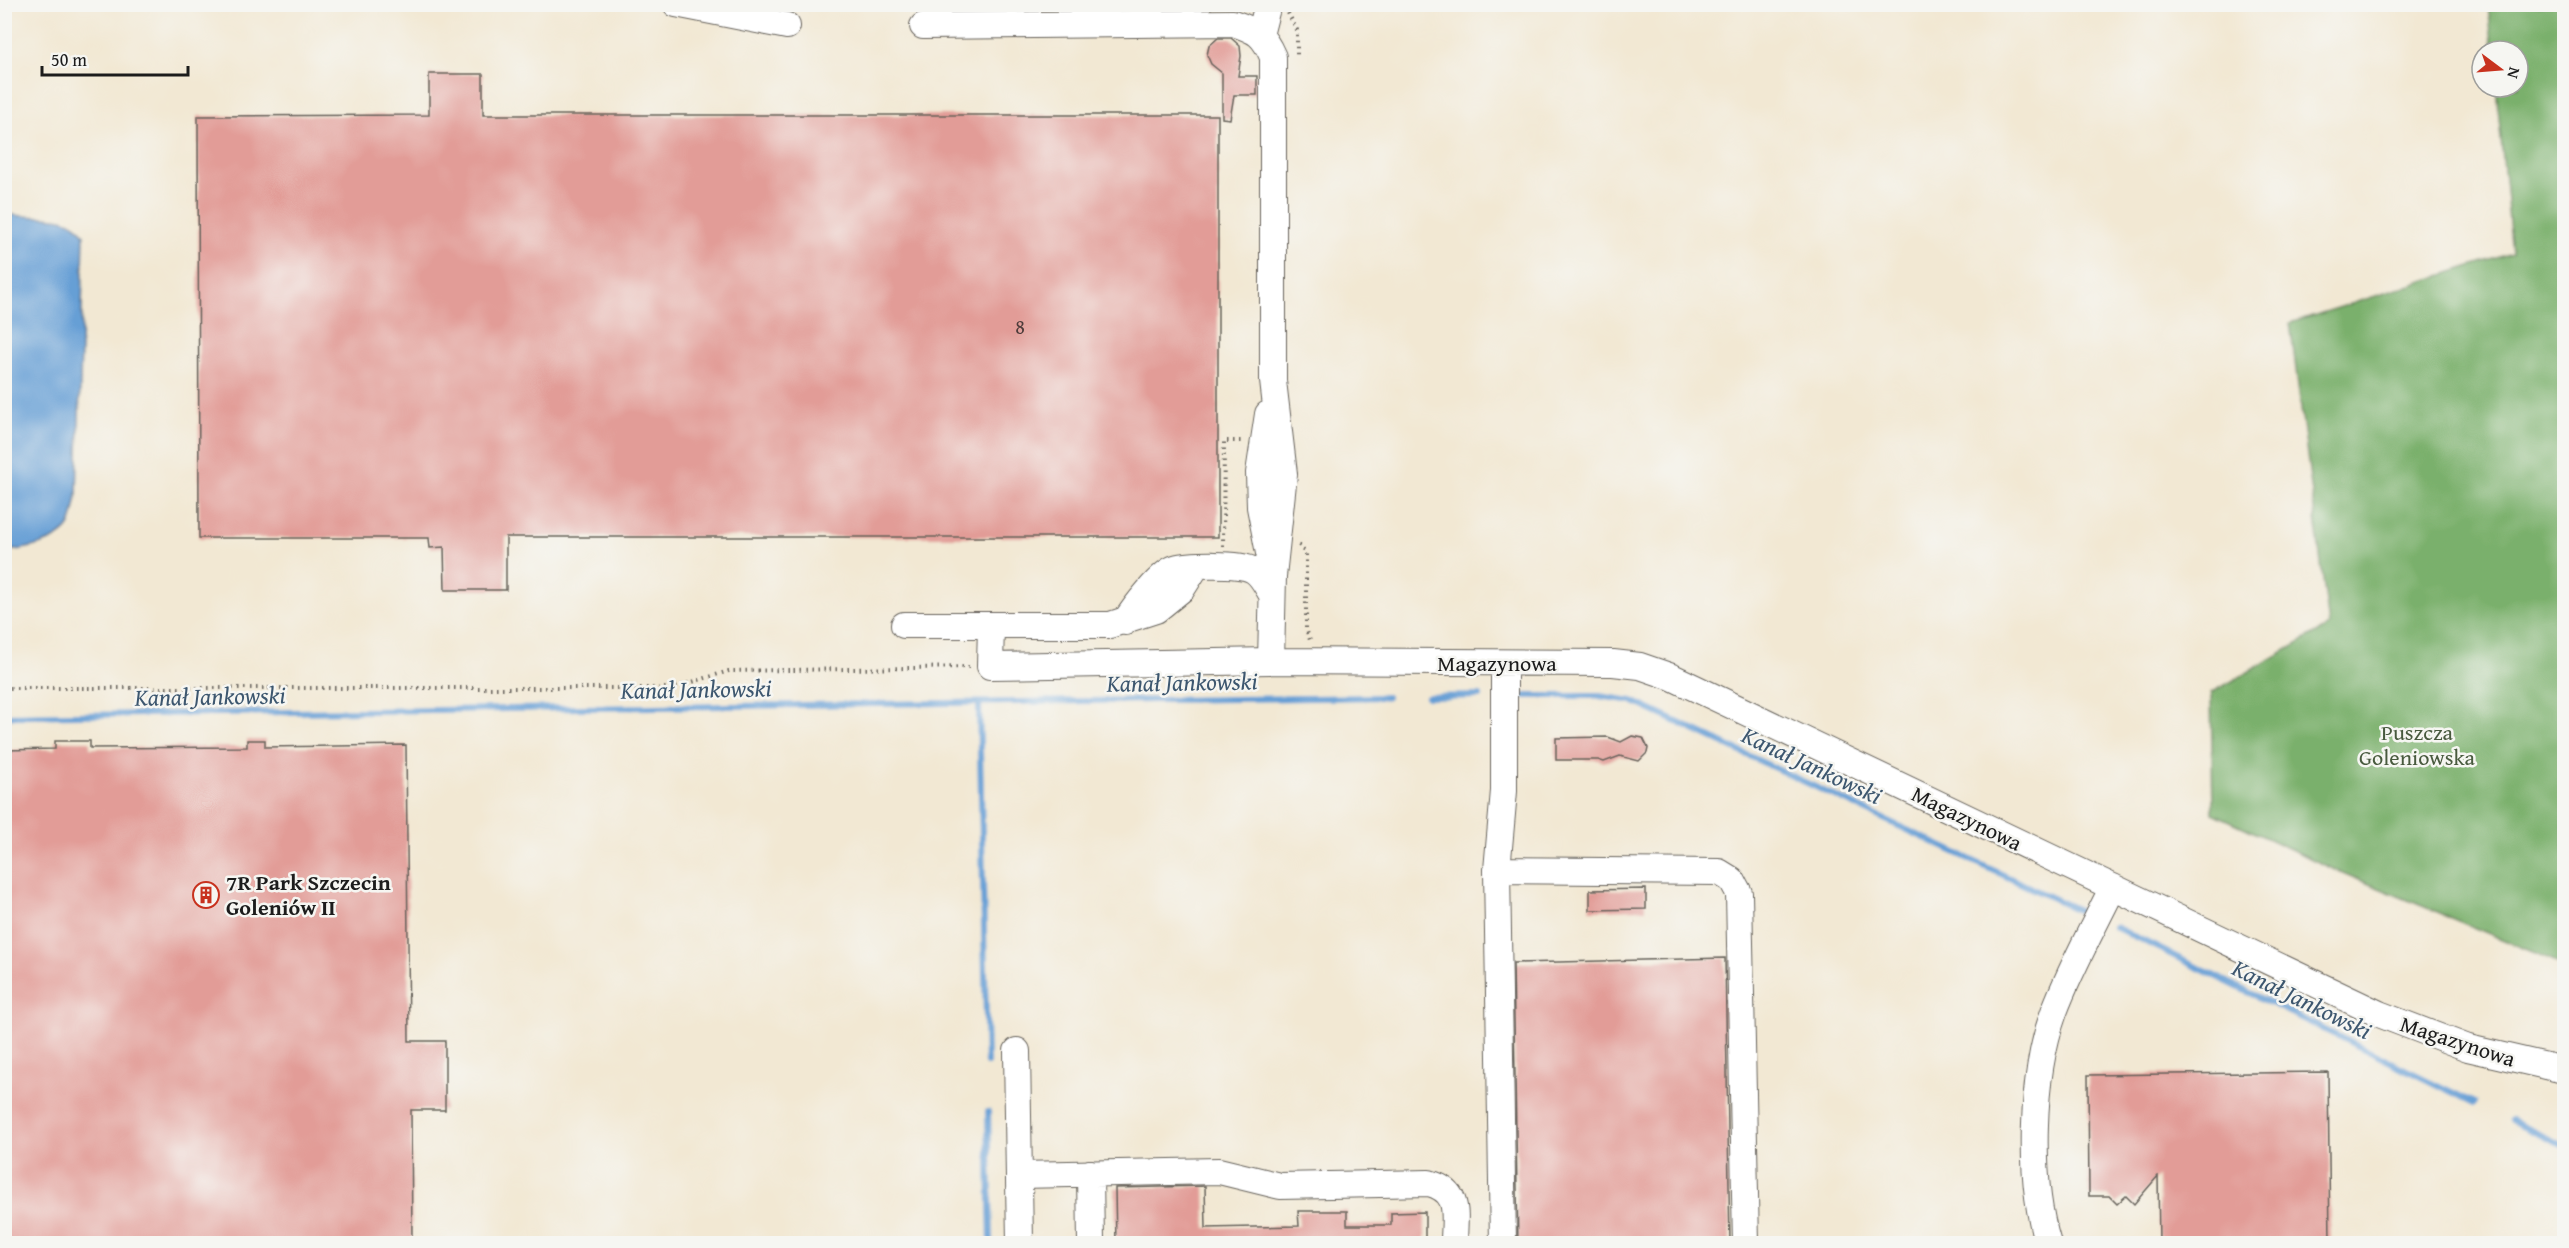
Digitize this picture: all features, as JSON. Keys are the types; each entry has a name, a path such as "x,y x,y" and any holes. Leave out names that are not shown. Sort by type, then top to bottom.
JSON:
{"street":[{"path":"676,4 787,26"},
{"path":"1260,35 1268,4"},
{"path":"923,26 1233,23 1260,35 1274,57 1273,381 1259,473 1260,507 1272,586 1271,661"},
{"path":"904,625 1110,625 1125,622 1138,600 1173,568 1243,566 1254,570 1272,586"},
{"path":"990,666 991,625"},
{"name":"Magazynowa","path":"990,666 1271,661 1613,663 1640,666 1672,677 2379,1014 2468,1048 2565,1070"},
{"path":"1503,1244 1497,870 1504,791 1504,663"},
{"path":"1497,870 1719,872 1732,880 1738,893 1746,1244"},
{"path":"2048,1244 2037,1191 2036,1108 2040,1064 2054,1012 2113,887"},
{"path":"1017,1051 1020,1244"},
{"path":"1019,1175 1220,1172 1280,1186 1429,1183 1444,1187 1453,1200 1454,1244"},
{"path":"1090,1173 1091,1244"}],"path":[{"path":"1287,4 1287,12 1297,30 1297,66"},
{"path":"1223,546 1224,441 1253,440"},
{"path":"1293,537 1306,554 1306,629 1313,646"},
{"path":"4,688 672,688 729,671 990,666"}],"green space":[{"name":"Puszcza Goleniowska","path":"2488,5 2564,5 2564,965 2333,869 2213,813 2211,693 2329,626 2290,323 2512,253 2497,99 2530,99 2530,39 2492,39"}],"water":[{"path":"5,213 69,221 84,235 77,496 73,515 70,525 58,537 31,547 4,551"}],"building":[{"path":"1218,38 1231,38 1240,46 1238,76 1257,76 1257,95 1234,95 1230,119 1222,118 1222,73 1211,64 1207,55 1209,46"},
{"path":"429,74 483,74 483,115 1218,115 1218,537 506,537 506,590 445,590 444,547 430,548 429,538 199,538 198,116 429,115"},
{"path":"1632,736 1643,738 1648,748 1647,753 1639,761 1620,756 1604,762 1556,760 1556,738 1608,737 1621,742"},
{"name":"7R Park Szczecin Goleniów II","path":"247,740 265,740 265,747 406,745 409,1041 445,1041 445,1110 411,1110 412,1244 4,1244 4,750 55,749 55,741 90,741 90,748 247,747"},
{"path":"1646,889 1646,909 1590,910 1590,890"},
{"path":"1725,958 1730,1244 1518,1244 1513,963"},
{"path":"2328,1072 2330,1244 2159,1244 2158,1176 2134,1204 2126,1196 2117,1204 2109,1196 2089,1196 2088,1075"},
{"path":"1205,1186 1206,1228 1299,1226 1298,1211 1347,1211 1347,1225 1391,1225 1391,1213 1425,1212 1425,1244 1116,1244 1115,1188"}],"waterway":[{"name":"Kanał Jankowski","path":"1428,697 1480,696"},
{"name":"Kanał Jankowski","path":"1521,696 1599,696 1632,701 2078,910"},
{"name":"Kanał Jankowski","path":"4,716 1387,697"},
{"path":"979,704 987,1063"},
{"name":"Kanał Jankowski","path":"2115,927 2474,1103"},
{"path":"988,1112 991,1244"},
{"name":"Kanał Jankowski","path":"2511,1121 2564,1146"}],"place":[{"name":"7R Park Szczecin Goleniów II","path":"206,895"}]}
